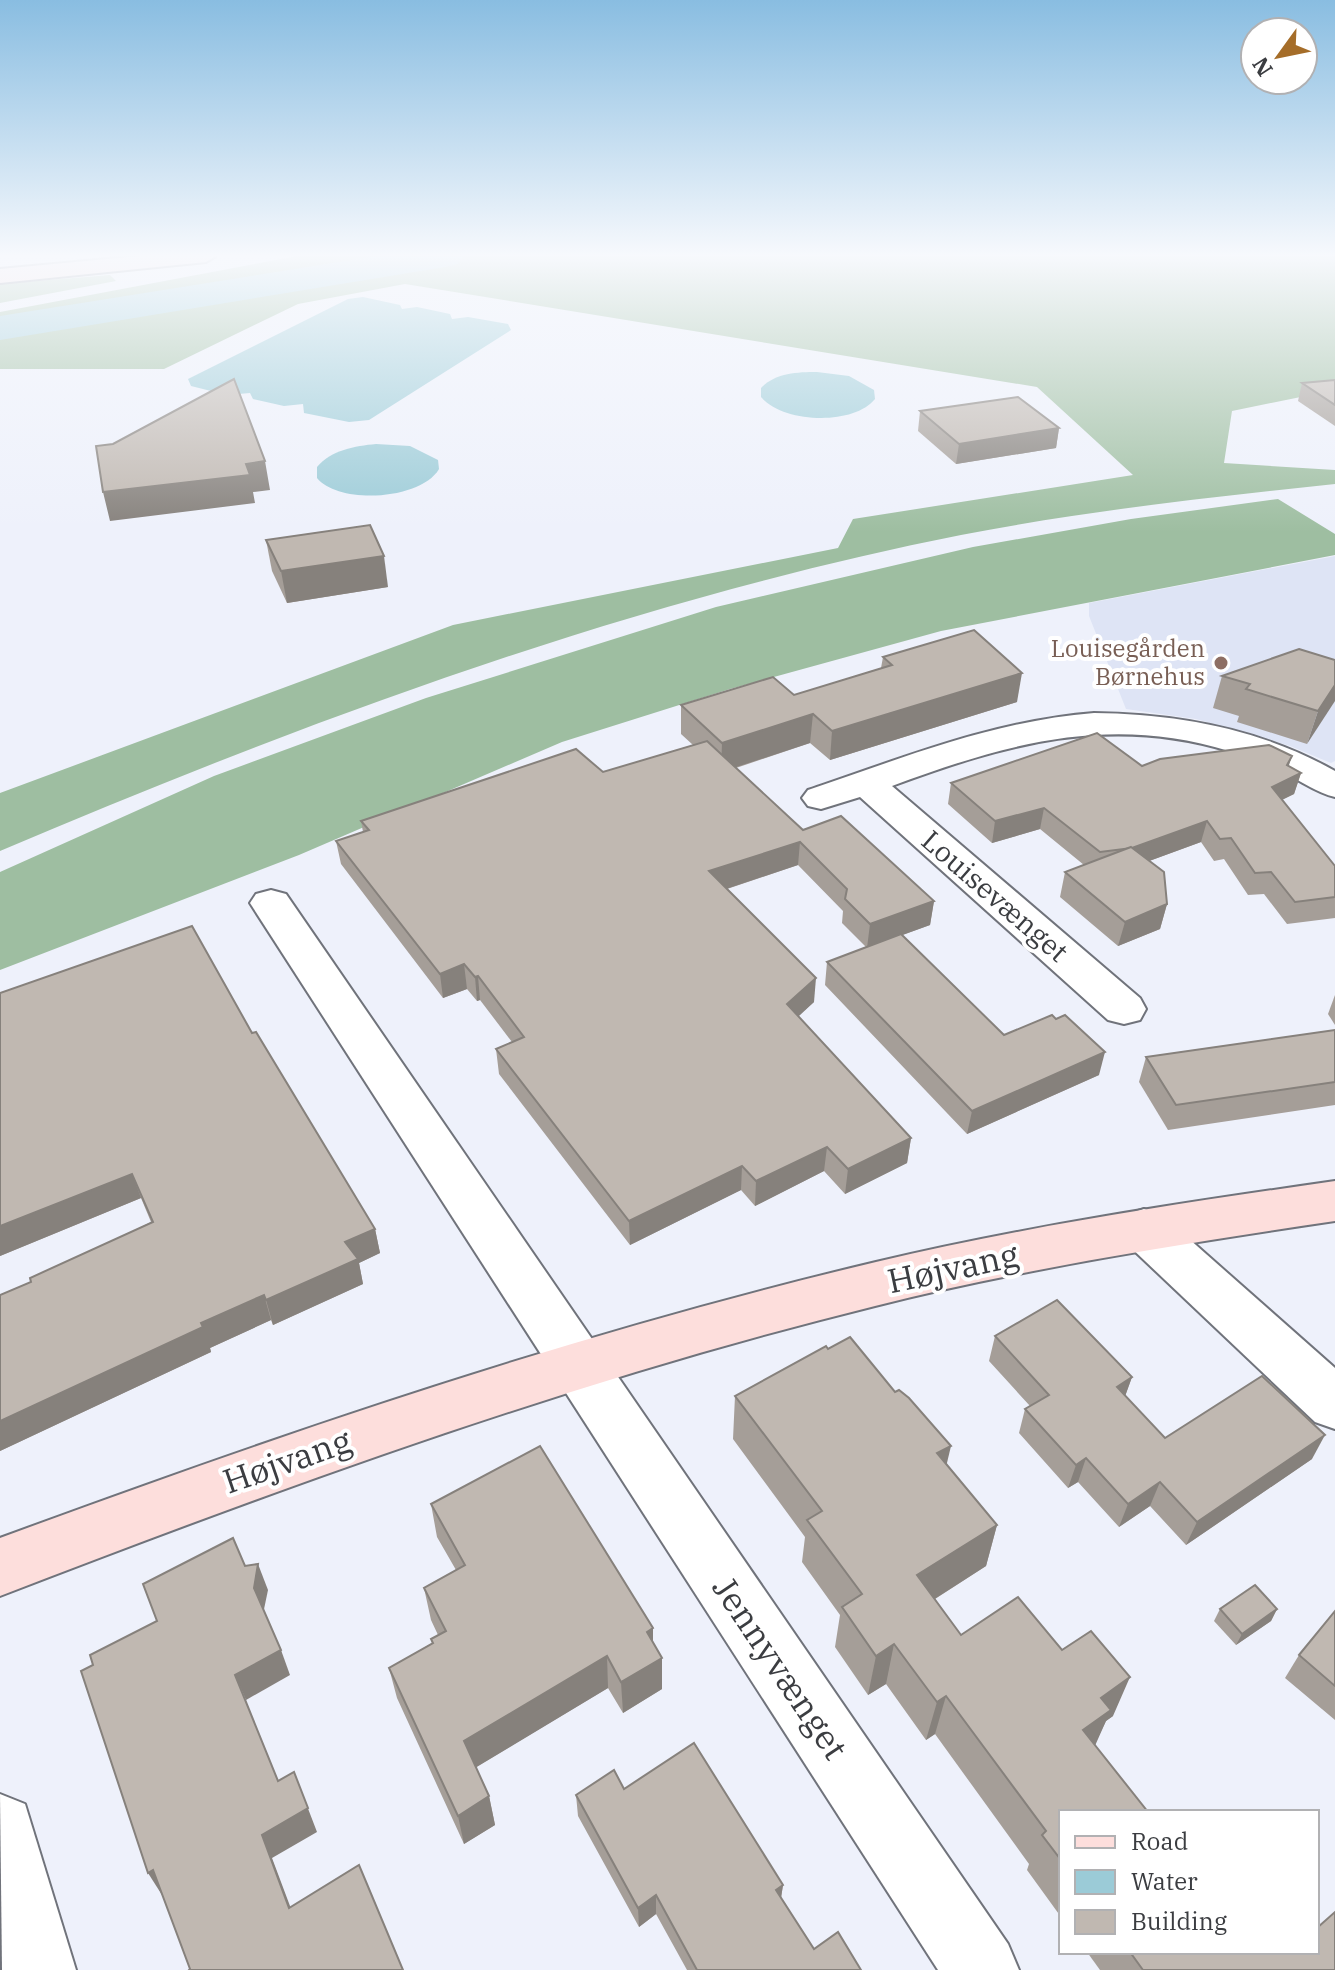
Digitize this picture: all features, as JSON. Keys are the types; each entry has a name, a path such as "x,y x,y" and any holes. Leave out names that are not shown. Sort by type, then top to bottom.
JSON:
{"street":[{"path":"821,798 1012,734 1081,724 1138,724 1213,735 1281,758 1335,786"},
{"name":"Louisevænget","path":"866,783 1124,1009"},
{"path":"271,903 577,1366"},
{"name":"Højvang","path":"0,1567 227,1481 577,1366 876,1284 1144,1229 1335,1201"},
{"path":"1144,1229 1335,1404"},
{"name":"Jennyvænget","path":"577,1366 982,1970"},
{"path":"0,1829 39,1970"}],"shaded area":[{"name":"Louisegården Børnehus","path":"1335,556 1335,761 1331,763 1290,746 1196,719 1126,709 1089,616 1089,603"}],"green space":[{"path":"0,348 207,348 164,369 0,369"},
{"path":"797,348 1335,348 1335,390 1232,411 1224,463 1335,470 1335,484 1148,505 1008,526 837,562 715,594 593,629 353,710 0,851 0,793 453,625 838,548 853,519 1133,475 1037,387"},
{"path":"1278,499 1335,534 1335,555 941,631 730,689 562,742 299,855 0,970 0,872 214,776 426,698 716,607 973,547 1131,519"}],"water":[{"path":"250,348 483,348 369,420 349,422 304,413 303,404 284,406 253,399 250,393 227,395 191,386 188,379"},
{"path":"794,373 849,376 874,390 875,399 851,414 818,418 785,412 761,397 761,388 773,379"},
{"path":"376,444 410,446 438,460 439,469 415,487 380,495 343,492 328,487 317,478 317,467 329,457 352,448"}],"building":[{"path":"234,379 265,461 246,464 250,475 103,492 96,446 113,444"},
{"path":"1335,380 1335,405 1302,383"},
{"path":"1018,397 1059,428 959,444 920,411"},
{"path":"370,525 384,556 281,571 266,540"},
{"path":"974,630 1022,673 832,731 813,714 722,743 681,705 773,677 794,695 892,665 883,657"},
{"path":"1299,649 1335,660 1335,685 1318,711 1246,689 1250,684 1222,676"},
{"path":"1097,733 1142,766 1160,759 1269,745 1292,756 1287,765 1301,773 1272,787 1335,866 1335,897 1295,902 1271,872 1255,873 1231,838 1220,839 1207,821 1132,848 1100,852 1044,808 995,821 951,783"},
{"path":"707,741 803,830 841,816 934,901 870,924 845,899 847,889 800,842 709,871 816,978 787,1004 911,1138 848,1169 827,1147 756,1181 742,1166 629,1221 496,1049 524,1037 478,976 475,977 464,964 440,974 336,841 369,830 361,821 576,749 603,772"},
{"path":"1131,847 1164,872 1167,904 1125,922 1065,872"},
{"path":"192,926 252,1033 256,1032 375,1229 345,1242 358,1259 266,1300 264,1295 201,1323 203,1327 0,1421 0,1295 31,1282 30,1278 153,1222 132,1174 0,1226 0,993"},
{"path":"901,934 1004,1035 1052,1015 1056,1019 1065,1015 1105,1052 972,1111 827,962"},
{"path":"1335,1030 1335,1082 1176,1105 1146,1057"},
{"path":"1057,1300 1132,1377 1117,1387 1165,1438 1262,1376 1325,1435 1197,1522 1160,1482 1128,1504 1086,1458 1076,1465 1025,1409 1049,1395 995,1336"},
{"path":"850,1337 895,1392 899,1390 909,1398 951,1446 937,1453 997,1525 917,1575 961,1635 1018,1597 1062,1650 1091,1631 1130,1677 1101,1698 1111,1710 1083,1730 1146,1810 1059,1810 1059,1857 1042,1835 1046,1831 946,1696 937,1702 894,1644 876,1656 842,1607 862,1594 807,1520 822,1511 735,1396 826,1346 828,1349"},
{"path":"540,1446 653,1628 647,1632 662,1658 621,1682 607,1656 464,1741 489,1796 458,1816 389,1668 433,1643 431,1639 446,1631 424,1588 465,1565 431,1504"},
{"path":"233,1538 245,1566 258,1564 254,1588 281,1650 235,1675 278,1781 294,1772 308,1808 262,1835 289,1908 359,1865 403,1970 189,1970 153,1870 148,1873 81,1671 93,1665 90,1655 157,1621 143,1584"},
{"path":"1255,1585 1277,1609 1242,1634 1220,1609"},
{"path":"1335,1611 1335,1686 1299,1655"},
{"path":"694,1743 783,1885 776,1890 814,1949 838,1932 861,1970 697,1970 656,1895 638,1908 576,1795 614,1770 624,1789"},
{"path":"1335,1912 1335,1970 1143,1970 1131,1954 1319,1954 1319,1926"}],"place":[{"name":"Louisegården Børnehus","path":"1221,663"}]}
